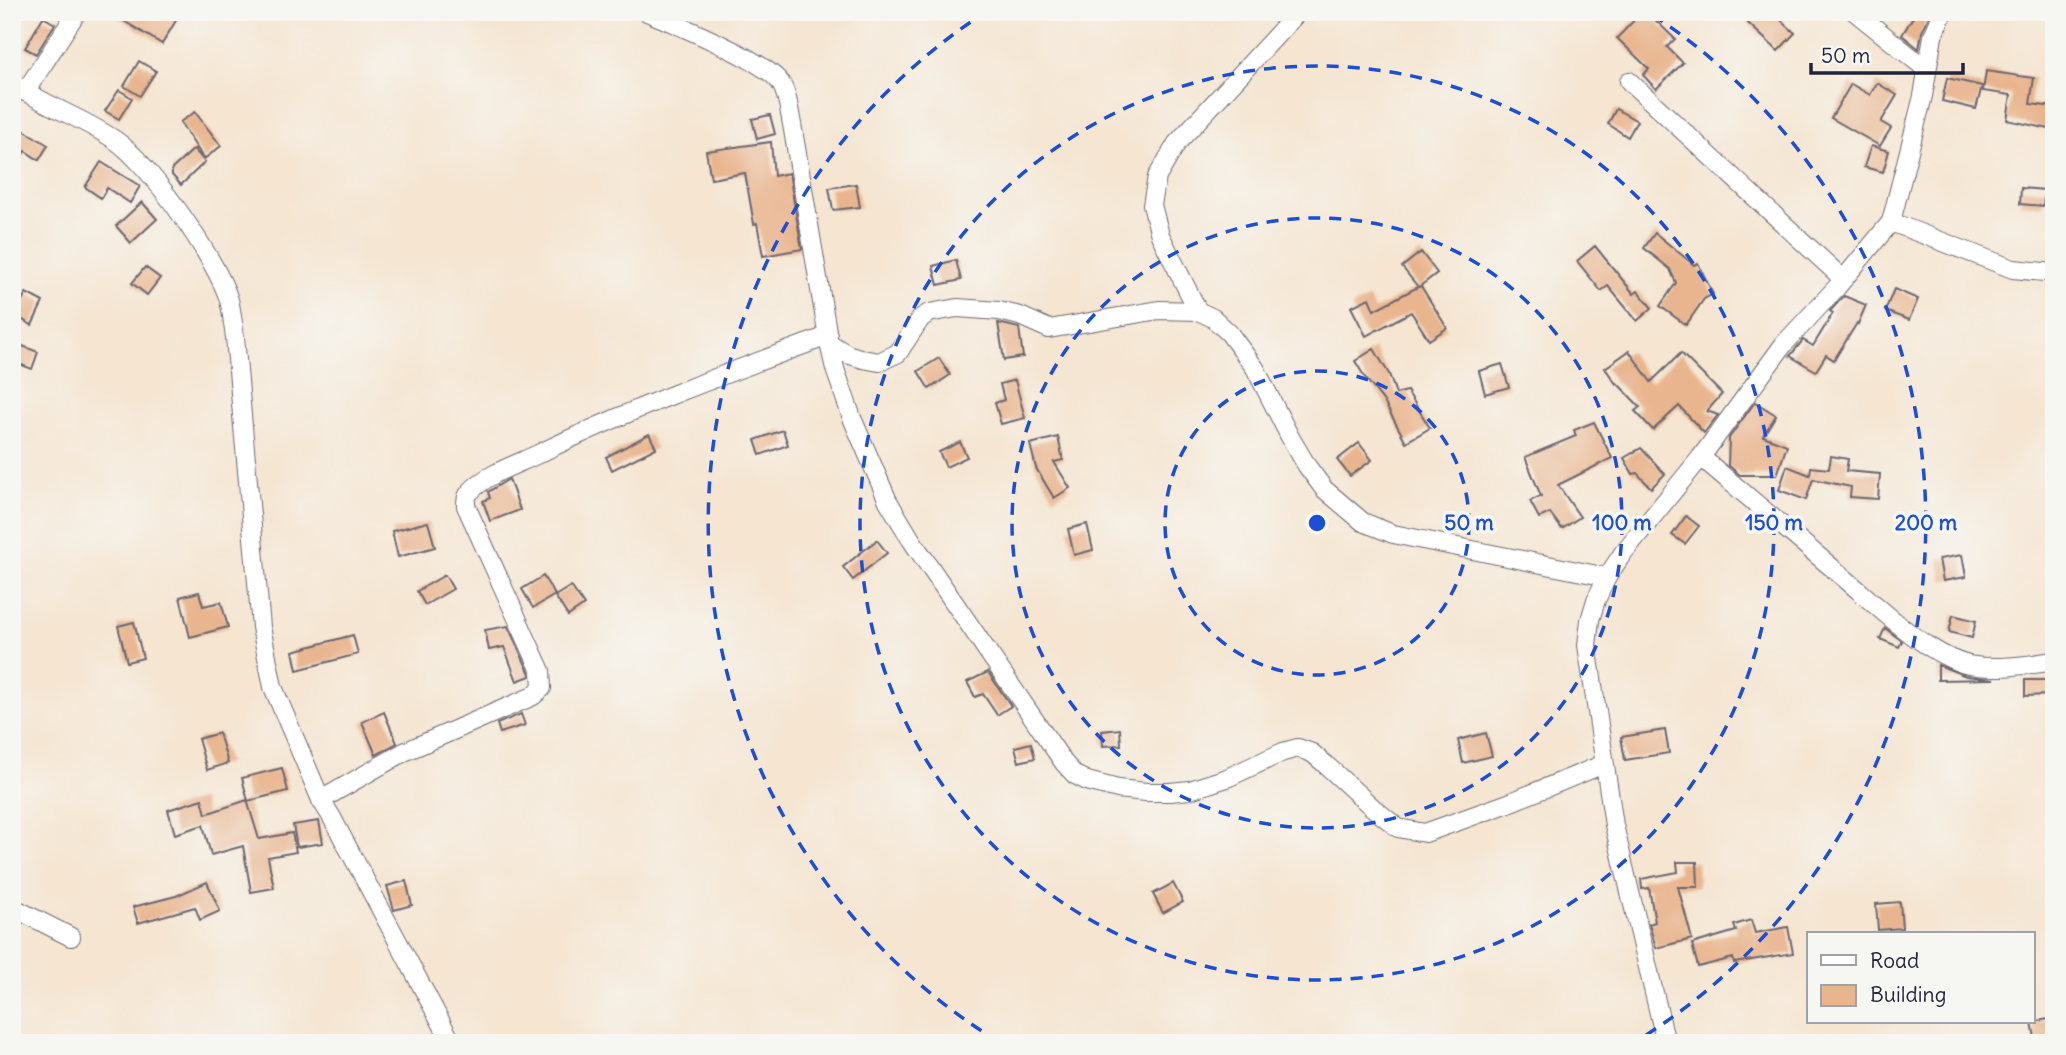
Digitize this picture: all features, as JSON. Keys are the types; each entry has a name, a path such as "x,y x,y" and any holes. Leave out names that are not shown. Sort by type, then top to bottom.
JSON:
{"street":[{"path":"77,12 19,88 117,141 147,169 211,262 229,300 235,337 261,627 273,687 321,800 452,1043"},
{"path":"647,12 761,66 780,82 786,94 792,124 828,340 852,418 888,500 912,541 1064,763 1075,775 1118,789 1146,792 1190,790 1227,778 1283,752 1298,748 1312,753 1398,828 1425,833 1604,764"},
{"path":"1198,311 1160,235 1152,205 1157,177 1177,143 1298,12"},
{"path":"1855,12 1926,69"},
{"path":"1667,1043 1614,825 1587,645 1590,620 1607,577 1623,553 1701,457 1784,344 1891,222 1923,96 1933,36 1943,12"},
{"path":"1629,82 1843,279"},
{"path":"1891,222 2013,270 2054,272"},
{"path":"828,340 847,354 879,362 898,353 921,318 929,313 957,308 999,311 1020,316 1049,329 1159,310 1198,311 1213,318 1229,333 1255,368 1307,466 1324,489 1363,522 1393,534 1607,577"},
{"path":"321,800 404,752 533,696 542,688 541,671 466,506 466,497 471,491 482,482 616,418 828,340"},
{"path":"1701,457 1885,612 1920,640 1949,658 1992,667 2054,661"},
{"path":"12,906 71,937"}],"building":[{"path":"109,12 181,12 162,44"},
{"path":"1642,12 1647,12 1675,39 1667,47 1683,63 1656,89 1643,75 1649,69 1617,38"},
{"path":"1736,12 1772,12 1795,33 1778,51"},
{"path":"1916,12 1931,12 1922,32 1919,49 1902,35"},
{"path":"43,17 55,24 36,54 25,48"},
{"path":"139,61 156,71 140,96 124,86"},
{"path":"1986,71 2034,78 2030,104 2054,107 2054,130 2007,120 2011,95 1983,91"},
{"path":"1947,78 1982,86 1976,109 1942,101"},
{"path":"1877,83 1897,95 1881,122 1891,128 1880,146 1831,118 1851,84 1870,95"},
{"path":"119,90 132,98 119,119 105,111"},
{"path":"1616,109 1637,121 1628,137 1608,124"},
{"path":"195,112 221,146 204,159 180,122"},
{"path":"770,115 775,134 757,139 752,119"},
{"path":"20,128 48,145 39,160 25,151 12,172 12,140"},
{"path":"771,142 774,176 789,173 802,249 763,256 745,173 711,179 706,151"},
{"path":"1871,146 1889,151 1883,172 1864,167"},
{"path":"194,149 205,162 181,185 172,175 172,169"},
{"path":"101,162 140,186 130,203 107,188 101,198 85,187"},
{"path":"856,184 860,207 833,210 829,188"},
{"path":"2021,188 2045,190 2043,206 2020,204"},
{"path":"142,202 157,219 131,243 116,226"},
{"path":"1655,233 1694,265 1698,263 1713,294 1704,299 1686,325 1660,306 1676,283 1670,269 1644,248"},
{"path":"1595,246 1634,294 1638,291 1652,308 1637,321 1608,286 1601,291 1577,261"},
{"path":"1421,252 1437,273 1419,287 1421,286 1447,328 1429,340 1411,312 1366,336 1351,307 1369,298 1374,310 1418,287 1402,267"},
{"path":"956,260 961,280 938,285 933,266"},
{"path":"145,267 160,278 147,295 132,283"},
{"path":"1894,289 1918,299 1909,320 1885,311"},
{"path":"26,293 43,302 32,325 14,315"},
{"path":"1844,296 1866,305 1858,324 1834,360 1826,355 1816,371 1790,356 1803,340 1813,346 1833,313 1830,311"},
{"path":"998,323 1019,328 1023,357 1004,360"},
{"path":"20,345 38,352 32,369 14,362"},
{"path":"1374,349 1389,374 1396,394 1407,391 1430,428 1406,442 1383,400 1355,361"},
{"path":"1629,351 1651,382 1681,353 1722,394 1707,411 1718,415 1704,433 1679,406 1653,430 1635,411 1640,407 1616,384 1605,368"},
{"path":"939,358 950,375 929,389 918,371"},
{"path":"1502,364 1509,387 1485,394 1479,371"},
{"path":"1015,380 1025,418 1001,424 995,403 1004,400 1000,384"},
{"path":"1755,402 1776,415 1763,436 1787,445 1777,475 1740,475 1728,465 1729,438"},
{"path":"1594,422 1612,458 1558,485 1580,517 1562,529 1550,513 1539,518 1530,501 1541,496 1525,457 1576,436 1574,430"},
{"path":"783,430 788,445 760,455 755,440"},
{"path":"649,434 656,448 612,470 606,457"},
{"path":"1058,437 1063,460 1054,462 1070,488 1054,498 1036,468 1030,444"},
{"path":"960,442 967,457 946,467 939,452"},
{"path":"1359,443 1372,460 1350,476 1337,460"},
{"path":"1641,448 1665,474 1651,488 1637,473 1633,474 1624,458"},
{"path":"1831,456 1848,459 1846,471 1880,474 1878,499 1850,497 1851,487 1813,479 1806,500 1779,490 1787,466 1810,475 1811,467 1829,469"},
{"path":"509,479 520,510 490,521 483,501 490,498 488,492"},
{"path":"1686,516 1699,526 1685,544 1672,535"},
{"path":"428,522 435,547 398,557 392,531"},
{"path":"1087,524 1093,550 1074,555 1068,529"},
{"path":"877,540 887,553 853,580 843,567"},
{"path":"1962,555 1966,577 1943,581 1939,559"},
{"path":"445,575 453,589 425,605 417,591"},
{"path":"543,576 555,595 533,608 522,589"},
{"path":"571,586 584,605 568,616 555,596"},
{"path":"199,592 203,606 221,602 228,627 190,637 180,597"},
{"path":"1953,615 1976,621 1972,638 1949,632"},
{"path":"134,622 143,658 127,662 118,626"},
{"path":"508,626 530,674 517,681 504,647 489,650 485,630"},
{"path":"1885,628 1902,641 1899,647 1880,639"},
{"path":"353,635 358,654 297,670 293,651"},
{"path":"1938,665 1966,676 1995,679 1938,680"},
{"path":"988,672 1011,706 997,715 983,694 975,697 967,682"},
{"path":"2025,680 2049,680 2050,695 2025,696"},
{"path":"384,712 397,743 376,755 362,722"},
{"path":"521,714 525,725 500,733 497,724"},
{"path":"1120,729 1121,745 1103,746 1102,731"},
{"path":"1665,730 1669,753 1625,760 1621,737"},
{"path":"219,733 228,763 207,770 198,739"},
{"path":"1486,733 1492,756 1463,763 1458,740"},
{"path":"1031,743 1035,758 1019,762 1015,747"},
{"path":"282,768 288,791 248,801 242,778"},
{"path":"202,799 206,814 247,800 259,839 292,833 296,852 268,857 274,888 251,892 243,846 211,855 203,825 175,834 168,810"},
{"path":"319,821 323,843 297,847 293,825"},
{"path":"1677,862 1697,862 1698,887 1678,887 1692,939 1656,948 1649,924 1655,922 1649,888 1642,889 1641,879 1678,872"},
{"path":"406,881 412,905 394,910 387,886"},
{"path":"207,882 220,911 200,920 195,907 138,923 133,907 176,896"},
{"path":"1173,883 1183,902 1163,913 1153,894"},
{"path":"1900,902 1902,928 1878,930 1876,904"},
{"path":"1751,920 1755,933 1788,927 1793,953 1734,963 1733,958 1698,967 1692,944 1736,931 1734,925"},
{"path":"2054,1018 2054,1043 2036,1043 2032,1024"}]}
